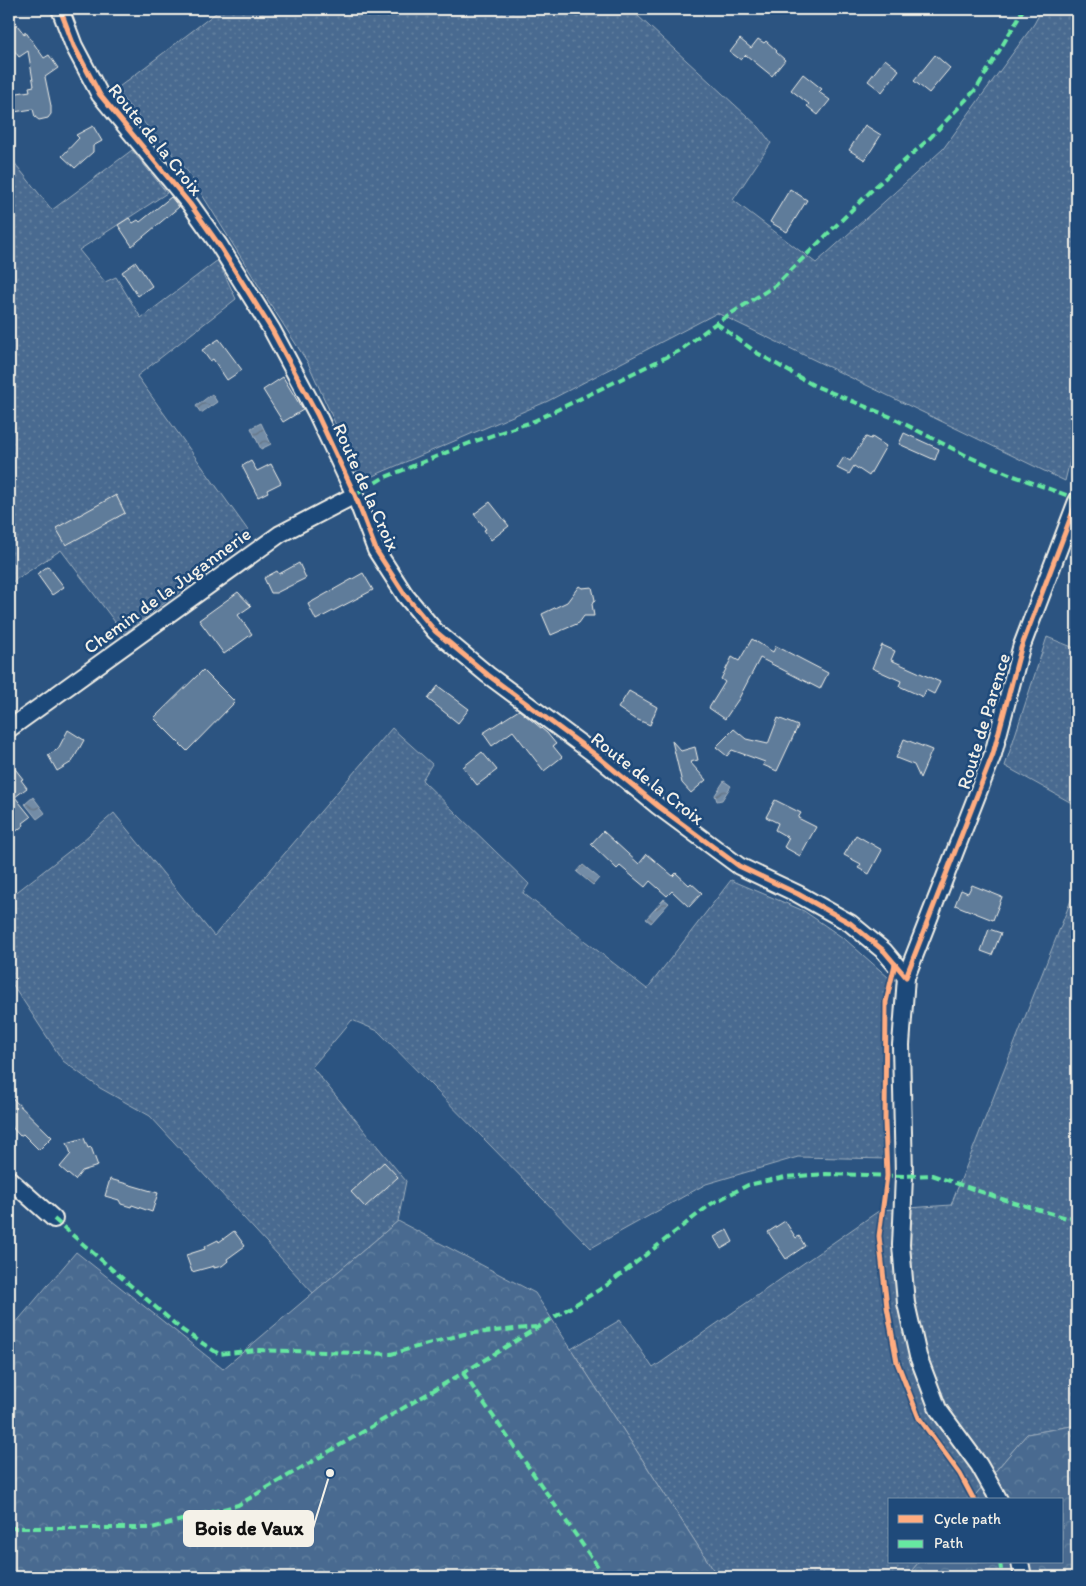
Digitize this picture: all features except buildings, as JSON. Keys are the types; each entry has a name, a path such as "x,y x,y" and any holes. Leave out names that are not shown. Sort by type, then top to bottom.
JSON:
{"street":[{"name":"Route de la Croix","path":"60,9 74,46 100,95 190,204 219,245 272,330 317,414 355,495 376,550 405,595 435,631 488,675 597,756 658,806 739,866 798,894 850,924 884,951 906,977"},
{"name":"Chemin de la Jugannerie","path":"9,729 280,534 355,495"},
{"name":"Route de Parence","path":"997,1498 979,1465 938,1409 918,1356 906,1303 901,1245 904,1176 901,1045 906,977 993,754 1021,648 1077,501"},
{"path":"9,1178 54,1219"},
{"path":"1020,1564 1022,1577"}],"green space":[{"path":"221,9 641,9 638,16 759,127 771,143 733,200 816,263 943,149 1034,24 1042,9 1077,9 1077,432 1065,481 717,313 548,401 361,481 308,363 188,172 115,90"},
{"path":"132,150 167,193 79,250 105,282 116,277 141,318 218,260 236,299 137,376 252,536 124,634 61,550 9,584 9,156 52,210"},
{"path":"1047,637 1077,649 1077,806 1005,766"},
{"path":"392,728 432,764 422,780 529,884 523,893 647,989 731,880 804,911 846,940 889,978 888,1159 798,1157 706,1184 591,1248 378,1031 352,1020 312,1067 406,1181 398,1221 313,1293 150,1116 100,1088 63,1061 9,979 9,898 81,842 114,813 214,936"},
{"path":"1077,885 1077,1425 1027,1434 973,1498 888,1498 888,1564 917,1564 906,1577 718,1577 571,1349 620,1320 653,1368 880,1210 951,1205"},
{"path":"398,1221 535,1293 718,1577 9,1577 9,1331 76,1252 223,1369"},
{"path":"1077,1425 1077,1577 906,1577 917,1564 1064,1564 1064,1498 973,1498 1027,1434"}],"water":[{"path":"212,394 217,402 201,413 196,406"},
{"path":"261,423 271,444 261,449 251,428"},
{"path":"724,781 731,786 722,800 717,801 715,795"},
{"path":"33,797 45,813 37,819 25,804"},
{"path":"583,865 599,878 593,885 577,872"},
{"path":"664,899 669,903 651,923 646,919"}],"marked path":[{"path":"355,495 383,478 470,443 534,421 679,351 716,323 776,285 874,188 930,138 977,88 1023,9"},
{"path":"716,323 757,353 813,385 891,417 967,456 1014,476 1077,499"},
{"path":"9,1528 152,1528 238,1505 463,1373 607,1285 711,1204 748,1185 785,1177 826,1174 932,1175 1005,1200 1067,1218 1077,1216"},
{"path":"54,1219 182,1330 219,1354 256,1350 391,1354 464,1334 536,1327"},
{"path":"463,1373 605,1577"},
{"path":"1000,1564 1002,1577"}],"cycle path":[{"path":"60,9 74,46 100,95 190,204 219,245 272,330 317,414 355,495 376,550 405,595 435,631 488,675 597,756 658,806 739,866 798,894 850,923 884,951 906,977 993,754 1021,648 1077,501"},
{"path":"895,964 886,1002 885,1121 887,1176 879,1236 887,1307 897,1362 919,1418 960,1474 973,1498"}],"place":[{"name":"Bois de Vaux","path":"330,1473"}]}
